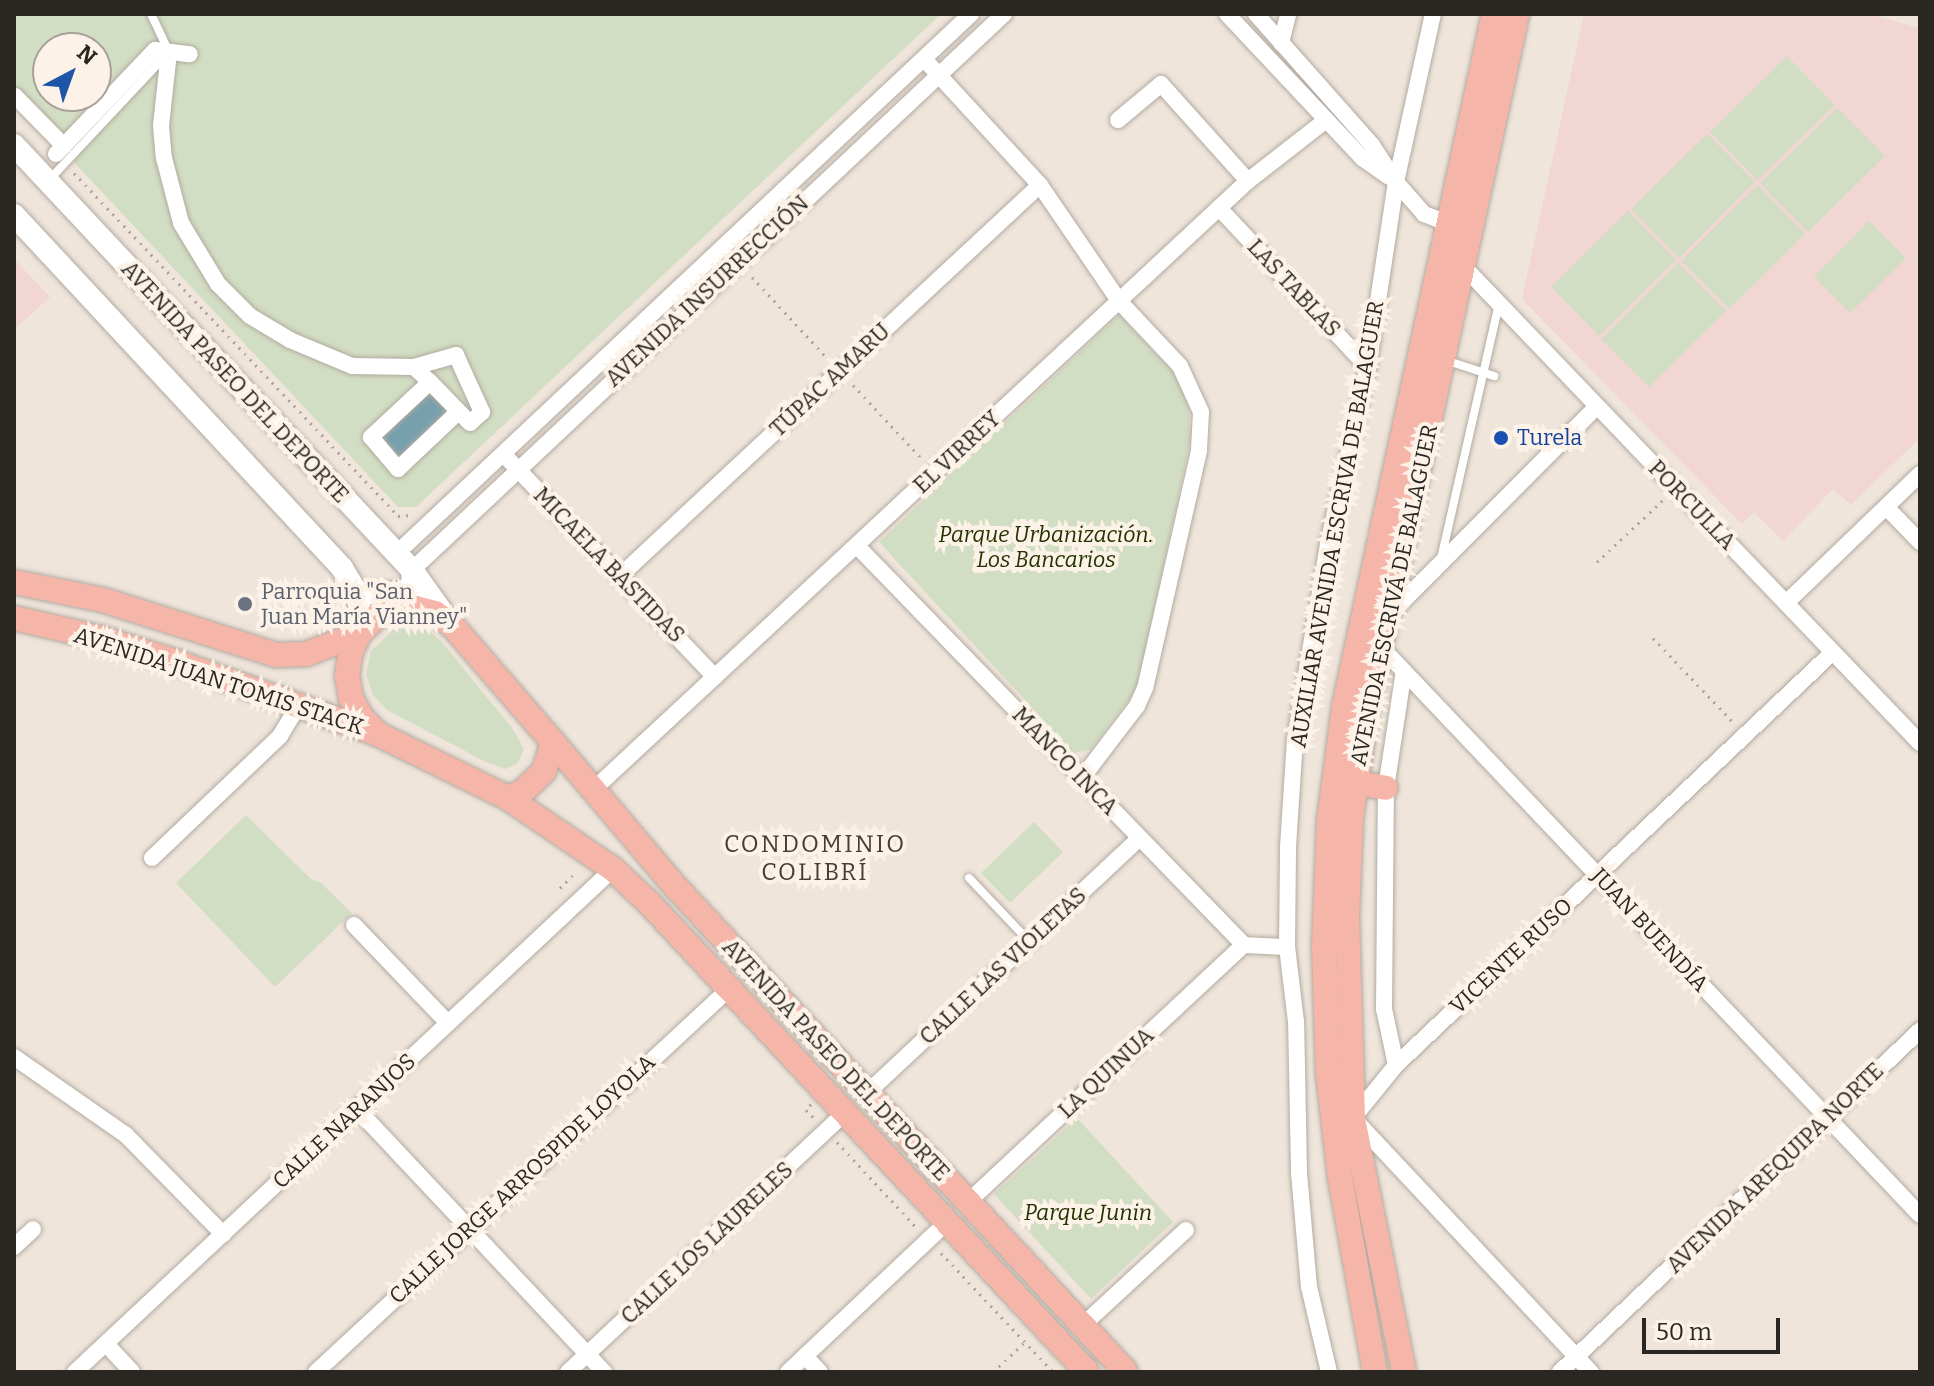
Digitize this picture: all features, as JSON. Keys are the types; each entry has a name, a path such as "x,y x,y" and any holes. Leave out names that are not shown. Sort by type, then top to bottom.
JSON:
{"main road":[{"name":"AVENIDA ESCRIVÁ DE BALAGUER","path":"1404,1372 1343,1118 1324,946 1329,821 1344,707 1494,14"},
{"name":"AVENIDA ESCRIVÁ DE BALAGUER","path":"1375,1372 1340,1178 1347,918 1356,783 1380,646 1517,14"},
{"name":"AVENIDA PASEO DEL DEPORTE","path":"14,145 404,562 451,624 674,885 1126,1372"},
{"path":"14,215 342,568 357,593 361,631 350,654 347,676 356,708 378,734"},
{"path":"357,593 406,593 413,581 404,562"},
{"name":"AVENIDA JUAN TOMIS STACK","path":"14,582 103,600 276,655 306,654 361,631 378,615 406,608 435,613 451,624"},
{"name":"AVENIDA JUAN TOMIS STACK","path":"14,618 162,657 378,734 508,798"},
{"path":"508,798 534,783 544,771 553,742"},
{"path":"1356,783 1386,788"},
{"name":"AVENIDA PASEO DEL DEPORTE","path":"508,798 613,869 730,988 1087,1372"}],"street":[{"name":"AVENIDA INSURRECCIÓN","path":"404,562 503,454 971,14"},
{"name":"AVENIDA INSURRECCIÓN","path":"404,562 517,468 1004,14"},
{"path":"1227,14 1362,158 1396,182"},
{"path":"1256,14 1372,145 1396,182 1424,214 1450,224"},
{"path":"1281,43 1288,14"},
{"name":"AUXILIAR AVENIDA ESCRIVA DE BALAGUER","path":"1329,1372 1309,1287 1299,1172 1296,1022 1287,947 1288,847 1295,740 1328,544 1368,367 1396,182 1433,14"},
{"path":"15,96 62,154 155,50 190,54"},
{"path":"169,52 161,126 164,158 181,223 218,284 250,316 290,340 352,366 414,367 456,355 482,412 470,423 414,367"},
{"path":"924,59 1040,185 1119,301 1180,366 1201,412 1201,430 1145,688 1137,706 1082,778"},
{"path":"1118,120 1161,84 1248,181"},
{"name":"EL VIRREY","path":"593,790 1248,181 1326,120"},
{"name":"TÚPAC AMARU","path":"621,575 1040,185"},
{"name":"LAS TABLAS","path":"1219,208 1368,367"},
{"name":"PORCULLA","path":"1464,267 1920,743"},
{"path":"430,382 371,437 398,469 458,412"},
{"path":"1387,617 1597,406"},
{"name":"MICAELA BASTIDAS","path":"503,454 715,677"},
{"path":"1786,603 1920,474"},
{"path":"1886,507 1920,542"},
{"name":"MANCO INCA","path":"857,546 1244,945"},
{"name":"JUAN BUENDÍA","path":"1380,646 1920,1215"},
{"name":"VICENTE RUSO","path":"1343,1118 1833,652"},
{"path":"1396,1065 1384,1009 1386,788 1404,671"},
{"path":"152,858 280,736 298,706"},
{"name":"CALLE LAS VIOLETAS","path":"866,1094 1140,838"},
{"name":"CALLE NARANJOS","path":"75,1372 613,869"},
{"path":"354,925 448,1023"},
{"path":"1244,945 1287,947"},
{"name":"LA QUINUA","path":"968,1202 1244,945"},
{"name":"CALLE JORGE ARROSPIDE LOYOLA","path":"316,1372 730,988"},
{"name":"AVENIDA AREQUIPA NORTE","path":"1560,1372 1920,1030"},
{"path":"15,1060 126,1135 223,1234"},
{"path":"357,1109 604,1372"},
{"name":"CALLE LOS LAURELES","path":"568,1372 845,1113"},
{"path":"1343,1118 1591,1372"},
{"path":"788,1372 948,1221"},
{"path":"14,1247 33,1229"},
{"path":"1083,1325 1186,1230"},
{"path":"106,1344 132,1372"},
{"path":"805,1356 820,1372"}],"lane":[{"path":"151,14 169,52"},
{"path":"48,181 62,154"},
{"path":"1439,564 1490,374 1499,303"},
{"path":"1444,359 1490,374"},
{"path":"969,878 1029,941"}],"path":[{"path":"62,154 398,516"},
{"path":"1597,562 1676,488"},
{"path":"1653,638 1746,735"},
{"path":"993,1372 1043,1325"}],"shaded area":[{"path":"1584,14 1868,14 1920,28 1920,438 1851,505 1833,489 1783,541 1754,512 1742,524 1522,299"},
{"path":"14,259 50,297 14,330"}],"green space":[{"path":"14,14 941,14 416,507 398,507 23,108 14,88"},
{"path":"1787,56 1835,105 1757,180 1710,132"},
{"path":"1837,108 1885,156 1808,232 1760,183"},
{"path":"1707,134 1755,182 1679,258 1631,209"},
{"path":"1758,185 1805,234 1729,309 1681,261"},
{"path":"1628,211 1676,260 1599,336 1551,287"},
{"path":"1869,221 1906,258 1850,313 1814,277"},
{"path":"1678,263 1726,311 1649,387 1601,339"},
{"name":"Parque Urbanización. Los Bancarios","path":"1119,315 1173,372 1188,395 1190,442 1137,689 1091,749 1074,753 879,542"},
{"path":"416,626 428,630 441,641 512,728 524,749 518,763 506,769 484,761 387,710 373,695 366,674 371,651 393,630"},
{"path":"246,815 311,879 321,883 352,913 275,987 176,883"},
{"path":"1034,822 1063,852 1010,903 981,873"},
{"name":"Parque Junin","path":"1077,1118 1173,1222 1091,1299 994,1194"}],"water":[{"path":"430,389 453,414 401,461 379,436"}],"place":[{"name":"Turela","path":"1501,438"},
{"name":"Parroquia \"San Juan María Vianney\"","path":"245,604"}],"district":[{"name":"CONDOMINIO COLIBRÍ","path":"815,859"}]}
